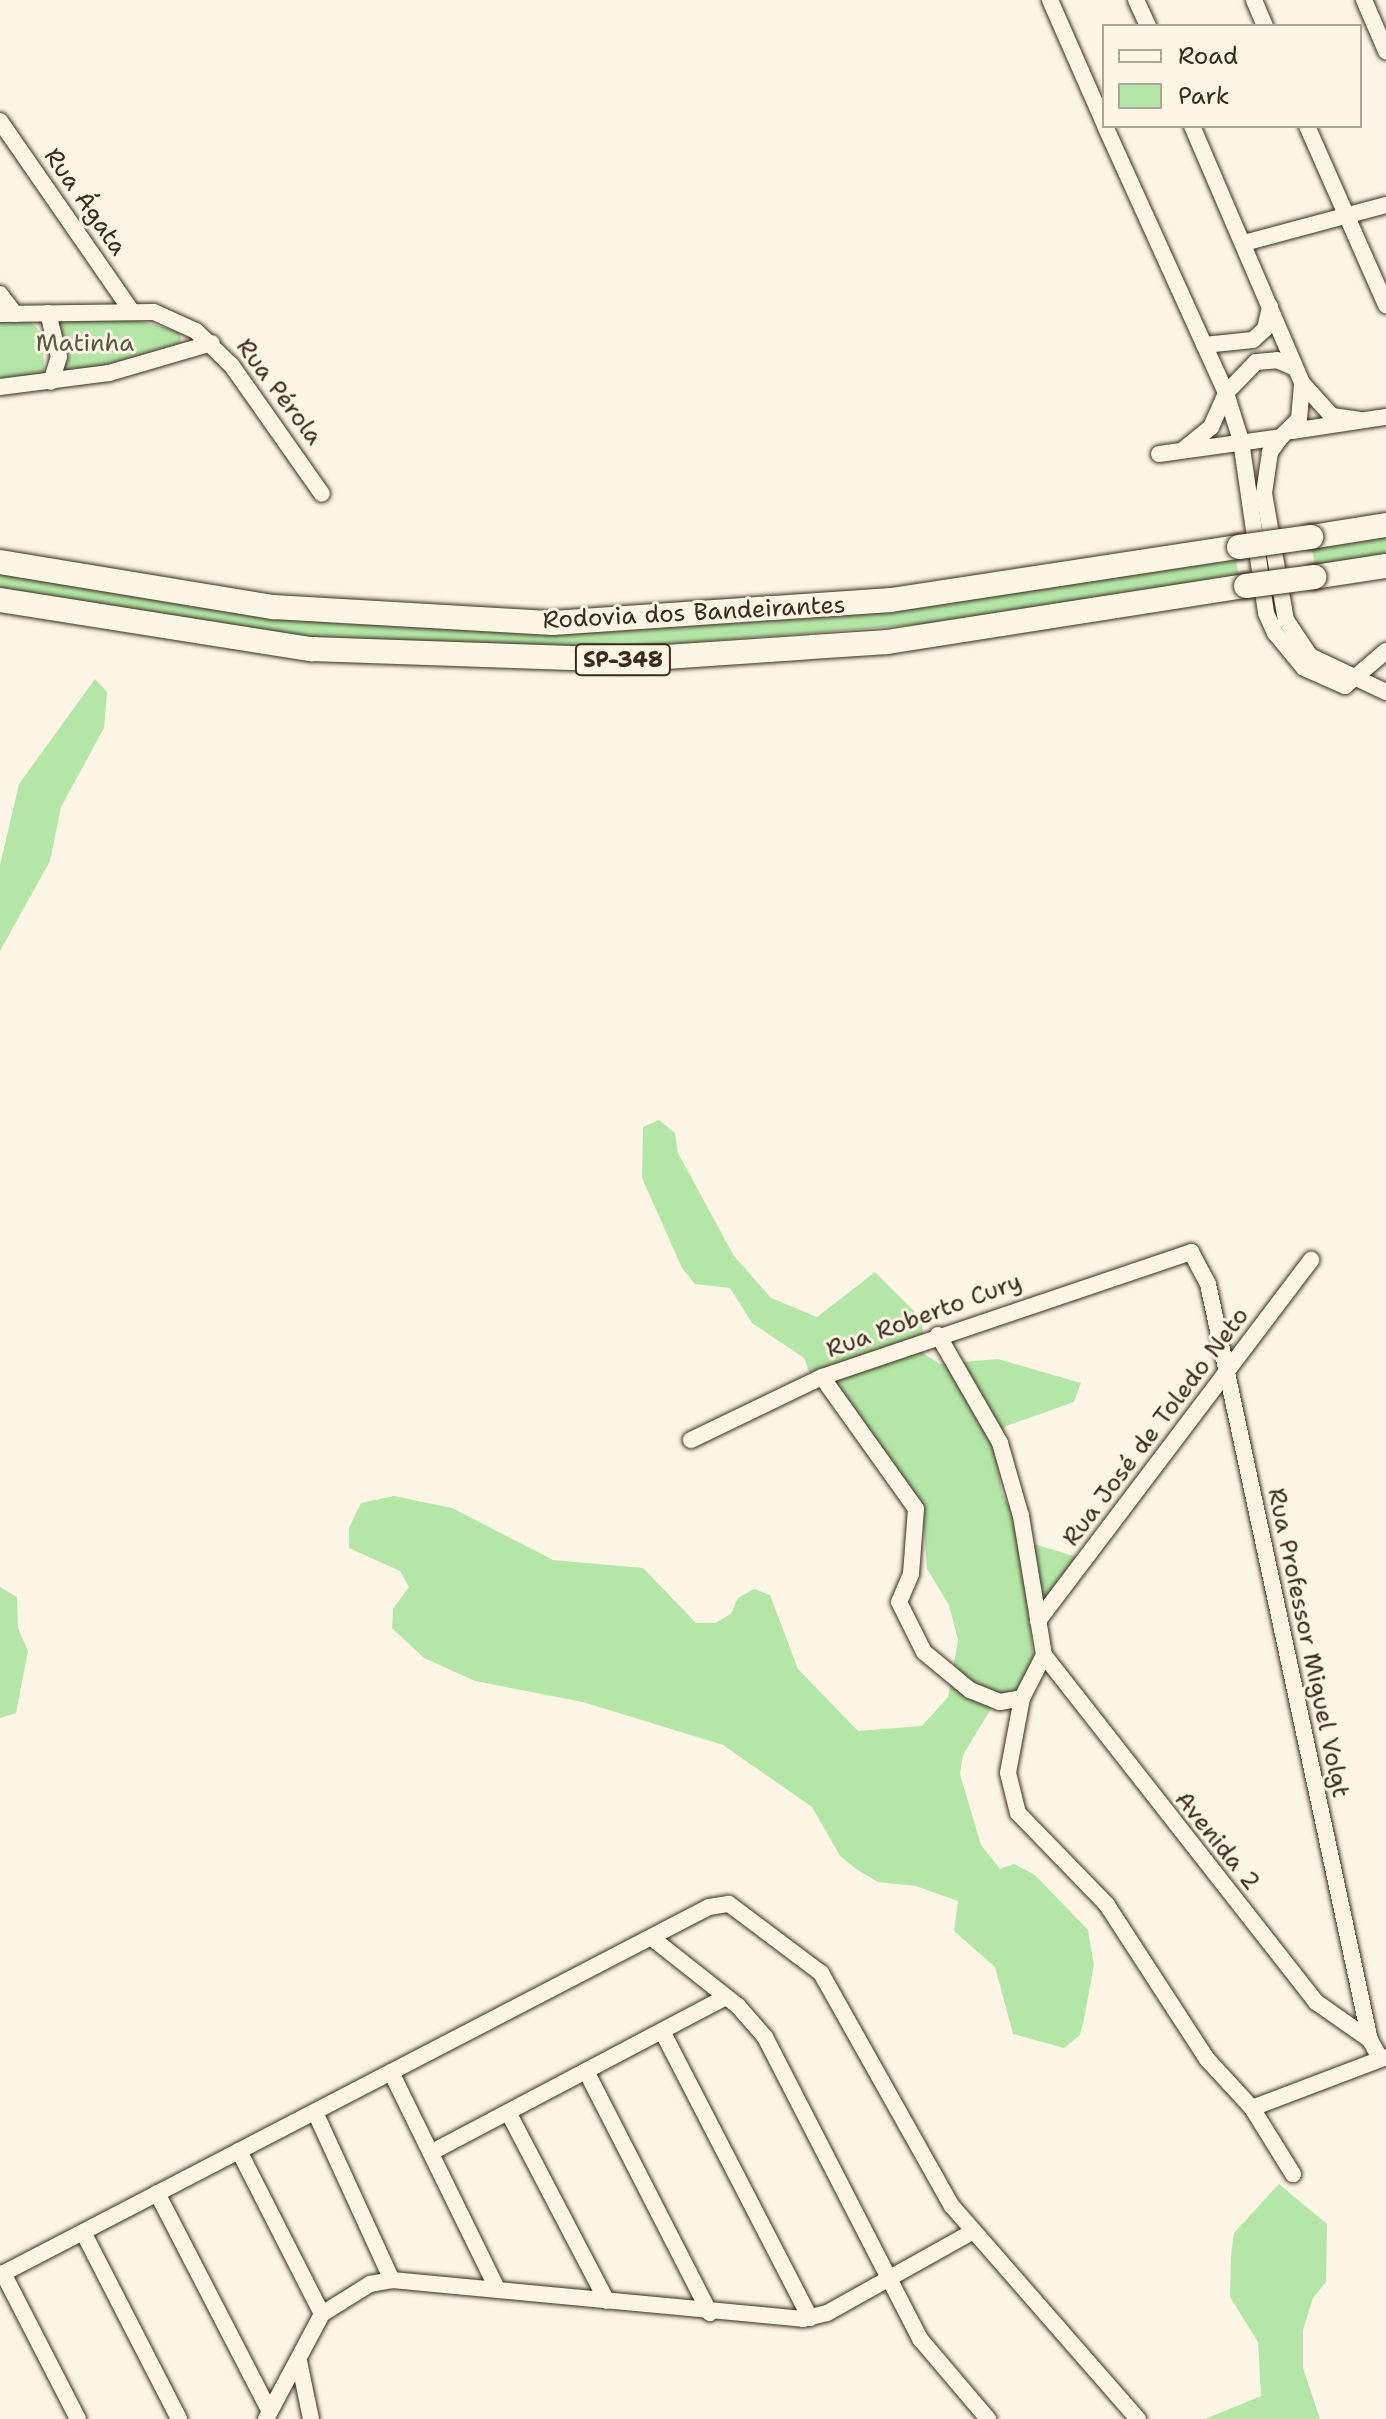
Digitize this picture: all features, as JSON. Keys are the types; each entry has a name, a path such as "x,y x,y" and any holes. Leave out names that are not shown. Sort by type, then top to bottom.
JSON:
{"highway":[{"name":"Rodovia dos Bandeirantes","path":"0,562 273,607 553,623 877,602 1386,525"},
{"name":"Rodovia dos Bandeirantes","path":"0,600 311,649 622,660 887,642 1386,566"}],"street":[{"path":"1050,0 1102,118"},
{"path":"1136,0 1147,24"},
{"path":"1254,0 1264,24"},
{"path":"1364,0 1386,51"},
{"name":"Rua Ágata","path":"0,121 131,310"},
{"path":"1106,128 1226,393 1241,441 1270,623 1313,675 1345,686 1386,651"},
{"path":"1193,128 1298,376 1286,434 1270,452 1264,493 1281,606 1310,656 1386,692"},
{"path":"1308,128 1386,305"},
{"path":"1244,243 1386,205"},
{"path":"0,294 7,314"},
{"path":"1204,345 1253,340 1265,329 1270,307"},
{"name":"Rua Pérola","path":"7,314 131,310 177,320 212,343 322,494"},
{"path":"48,313 59,357 51,382"},
{"path":"0,387 51,382 150,363 212,343"},
{"path":"1179,452 1211,427 1226,393 1256,362 1277,360 1298,376 1332,416 1359,420"},
{"path":"1159,454 1386,417"},
{"name":"Rua Roberto Cury","path":"691,1440 822,1377 1179,1252"},
{"name":"Rua Professor Miguel Volgt","path":"1179,1252 1191,1252 1200,1262 1370,2040 1383,2058"},
{"name":"Rua José de Toledo Neto","path":"1038,1621 1227,1379 1311,1260"},
{"path":"938,1335 1000,1443 1021,1516 1044,1655 1022,1698 1008,1773 1018,1813 1107,1905 1207,2059 1252,2108 1293,2174"},
{"path":"822,1377 916,1509 911,1574 899,1602 924,1652 970,1690 1000,1702 1022,1698"},
{"name":"Avenida 2","path":"1044,1655 1316,2002 1370,2040"},
{"path":"78,2419 1,2274 709,1907 729,1904 812,1961 972,2232 1138,2419"},
{"path":"652,1938 726,1997 772,2048 926,2349 988,2419"},
{"path":"432,2152 726,1997"},
{"path":"662,2031 810,2318"},
{"path":"1252,2108 1383,2058"},
{"path":"586,2071 710,2313"},
{"path":"391,2072 498,2290"},
{"path":"315,2112 392,2280"},
{"path":"508,2112 607,2301"},
{"path":"239,2151 322,2314"},
{"path":"157,2193 250,2367 268,2416"},
{"path":"83,2232 179,2419"},
{"path":"268,2416 322,2314 348,2293 392,2280 710,2313 810,2318 972,2232"},
{"path":"299,2361 311,2419"},
{"path":"250,2367 267,2381 285,2383"}],"green space":[{"name":"Matinha","path":"48,313 130,318 180,332 181,343 51,382 59,357"},
{"path":"29,320 43,335 44,372 31,380 0,382 0,321"},
{"path":"1386,537 1386,555 1315,566 1312,549"},
{"path":"1236,560 1239,576 923,624 592,650 334,642 0,590 0,572 172,603 342,624 603,632 842,616"},
{"path":"95,679 107,692 104,728 61,807 50,861 0,951 0,865 19,784"},
{"path":"659,1120 675,1133 678,1153 734,1256 771,1298 817,1317 875,1272 922,1319 924,1354 940,1364 998,1359 1081,1383 1074,1402 1006,1426 993,1442 1002,1493 1027,1542 1081,1558 1029,1615 1035,1676 1012,1698 1000,1694 963,1755 960,1774 981,1845 1000,1869 1014,1864 1035,1875 1088,1930 1094,1965 1084,2019 1080,2035 1064,2048 1013,2034 995,1967 954,1931 958,1901 916,1886 878,1882 856,1869 840,1856 812,1807 723,1745 583,1702 475,1681 424,1658 392,1628 393,1609 409,1587 400,1571 349,1548 349,1528 361,1503 394,1496 452,1508 553,1560 643,1568 696,1623 715,1623 731,1614 738,1598 754,1589 770,1595 798,1669 858,1731 922,1726 948,1697 958,1640 949,1605 927,1569 922,1502 809,1372 804,1358 752,1323 730,1288 695,1284 682,1268 642,1178 643,1127"},
{"path":"0,1587 17,1597 18,1628 28,1651 16,1713 0,1718"},
{"path":"1279,2184 1327,2224 1326,2282 1313,2298 1303,2330 1303,2368 1320,2419 1205,2419 1261,2396 1258,2342 1230,2297 1231,2255 1234,2233"}]}
